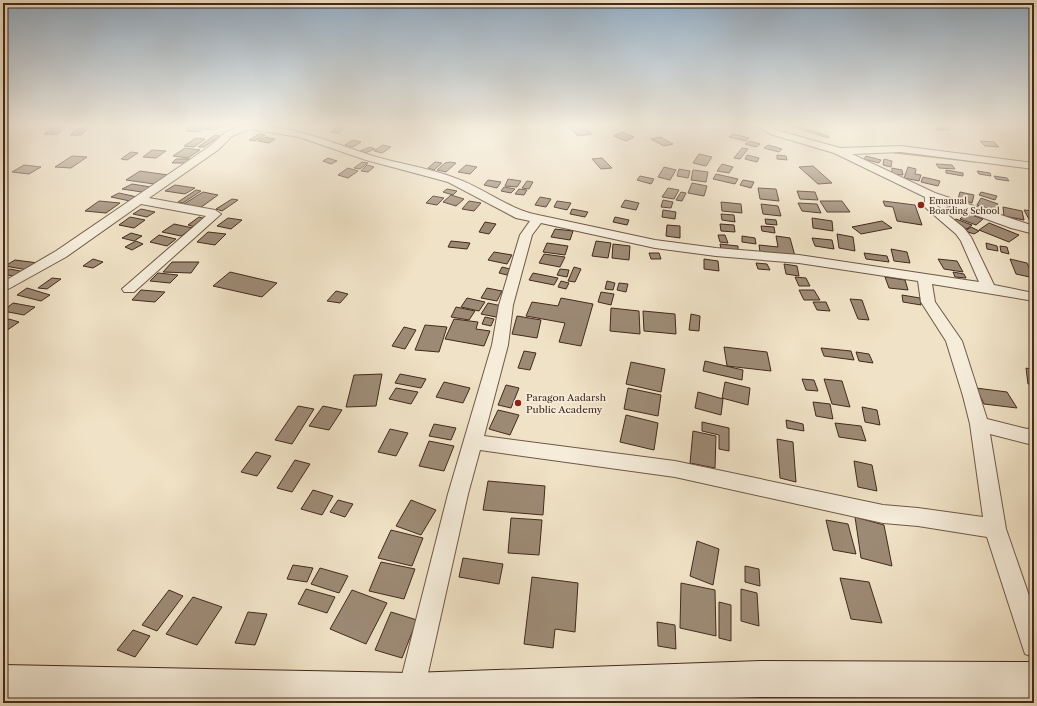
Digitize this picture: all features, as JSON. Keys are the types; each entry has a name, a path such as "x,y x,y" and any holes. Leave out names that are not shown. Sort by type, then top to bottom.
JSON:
{"street":[{"path":"3,288 61,254 200,158"},
{"path":"370,158 452,180 520,215 655,244 716,252 799,259 988,288 1034,297"},
{"path":"853,158 931,195 1015,225 1034,230"},
{"path":"971,158 1034,166"},
{"path":"931,195 931,207 960,231 967,240 988,288"},
{"path":"129,289 215,214 139,200"},
{"path":"411,691 458,494 474,442 500,345 506,305 526,235 538,219"},
{"path":"924,278 928,302 954,341 972,396 979,424 996,529 1034,645"},
{"path":"979,424 1029,437 1034,434"},
{"path":"474,442 674,469 883,514 918,517 996,529"},
{"path":"3,683 411,691 761,679 1034,680"}],"building":[{"path":"69,158 86,158 71,168 55,167"},
{"path":"123,158 130,158 127,160 121,159"},
{"path":"328,158 337,161 331,164 323,161"},
{"path":"602,158 612,168 601,169 592,159"},
{"path":"696,158 711,158 706,166 693,163"},
{"path":"746,158 759,158 757,162"},
{"path":"786,158 787,160 777,159"},
{"path":"873,158 881,160 879,163 864,159"},
{"path":"176,159 192,159 188,163 172,163"},
{"path":"884,159 892,161 891,167 883,165"},
{"path":"362,162 368,163 360,169 354,168"},
{"path":"435,162 442,163 434,170 428,168"},
{"path":"445,163 456,163 446,172 437,170"},
{"path":"722,164 733,167 729,173 717,171"},
{"path":"936,164 952,165 955,169 939,168"},
{"path":"24,165 41,167 29,174 12,172"},
{"path":"367,165 374,167 368,172 361,171"},
{"path":"466,165 477,167 470,174 458,172"},
{"path":"813,166 832,183 818,184 799,167"},
{"path":"664,167 676,170 670,180 658,177"},
{"path":"908,167 916,169 915,174 921,175 919,181 904,178"},
{"path":"348,168 358,171 348,178 338,175"},
{"path":"892,168 902,170 903,175 892,174"},
{"path":"679,169 690,171 688,178 677,176"},
{"path":"693,170 708,172 706,182 691,180"},
{"path":"946,170 963,173 963,176 946,173"},
{"path":"140,171 168,175 154,184 126,180"},
{"path":"977,171 990,173 991,176 979,174"},
{"path":"716,174 738,179 735,184 713,179"},
{"path":"640,176 654,179 651,184 637,180"},
{"path":"994,176 1007,178 1009,181 996,179"},
{"path":"923,177 940,181 938,186 921,182"},
{"path":"508,179 521,181 517,187 505,186"},
{"path":"488,180 501,182 497,188 484,185"},
{"path":"743,180 754,182 751,188 740,185"},
{"path":"527,181 533,182 529,189 522,188"},
{"path":"692,183 707,186 704,196 688,193"},
{"path":"132,184 151,187 142,192 122,189"},
{"path":"175,185 195,188 185,194 165,191"},
{"path":"504,187 515,189 511,193 501,191"},
{"path":"668,188 679,190 674,199 662,197"},
{"path":"758,188 776,189 779,201 760,199"},
{"path":"447,189 457,191 453,195 443,192"},
{"path":"519,189 527,190 524,195 515,194"},
{"path":"196,190 201,191 183,203 178,202"},
{"path":"797,191 815,192 818,200 800,199"},
{"path":"203,192 218,195 200,208 184,204"},
{"path":"681,192 686,193 682,201 676,200"},
{"path":"960,192 974,195 972,203 958,199"},
{"path":"981,192 997,196 995,200 979,195"},
{"path":"119,193 137,197 130,201 111,197"},
{"path":"451,195 464,199 456,206 443,202"},
{"path":"433,196 444,198 437,205 426,203"},
{"path":"540,197 551,199 546,207 535,205"},
{"path":"981,198 998,204 994,210 977,205"},
{"path":"232,199 238,200 222,211 216,209"},
{"path":"625,200 639,203 636,210 621,207"},
{"path":"663,200 673,202 671,208 661,207"},
{"path":"99,201 120,203 106,213 85,211"},
{"path":"469,201 481,203 474,211 462,209"},
{"path":"557,201 571,203 567,210 554,207"},
{"path":"820,201 842,201 850,212 827,212"},
{"path":"883,201 915,205 922,225 897,221 893,207 885,206"},
{"path":"721,202 741,204 742,213 722,211"},
{"path":"798,203 817,204 821,213 802,211"},
{"path":"761,204 778,206 781,216 763,214"},
{"path":"947,207 954,210 948,214 941,212"},
{"path":"1003,207 1022,211 1024,220 1004,216"},
{"path":"141,209 155,212 147,217 133,214"},
{"path":"572,209 588,212 585,217 570,214"},
{"path":"663,210 676,212 675,219 662,217"},
{"path":"1024,210 1034,211 1034,223 1031,223"},
{"path":"966,213 983,219 976,225 960,219"},
{"path":"721,214 734,215 735,222 722,220"},
{"path":"130,217 145,220 134,228 119,225"},
{"path":"199,217 206,219 195,227 188,225"},
{"path":"615,217 629,220 627,225 613,222"},
{"path":"228,218 242,220 231,229 217,226"},
{"path":"812,218 832,221 833,231 813,228"},
{"path":"765,219 776,220 777,225 766,224"},
{"path":"956,219 972,225 967,229 951,222"},
{"path":"882,221 892,228 861,234 852,227"},
{"path":"485,222 496,224 489,234 479,232"},
{"path":"989,223 1019,235 1009,242 979,230"},
{"path":"174,224 193,228 181,236 162,232"},
{"path":"720,224 734,225 735,232 721,231"},
{"path":"667,225 680,226 680,238 666,236"},
{"path":"761,226 774,227 775,233 762,231"},
{"path":"971,227 979,231 974,234 965,231"},
{"path":"555,229 573,231 570,240 551,237"},
{"path":"208,232 226,234 215,245 197,242"},
{"path":"131,233 142,236 134,241 122,238"},
{"path":"837,234 853,237 855,251 839,248"},
{"path":"159,235 176,239 167,246 150,242"},
{"path":"718,235 725,235 728,243 720,242"},
{"path":"742,236 755,238 756,244 742,242"},
{"path":"776,236 790,238 795,256 760,252 759,245 778,247"},
{"path":"812,238 832,240 834,249 815,246"},
{"path":"136,241 143,244 132,250 125,247"},
{"path":"451,241 470,243 467,249 448,247"},
{"path":"596,241 611,243 608,258 592,256"},
{"path":"547,243 568,246 565,255 543,252"},
{"path":"986,243 997,246 998,251 987,249"},
{"path":"613,244 630,246 629,260 612,258"},
{"path":"720,244 738,246 738,251 721,249"},
{"path":"1000,246 1007,247 1009,254 1001,252"},
{"path":"891,249 907,252 910,263 894,261"},
{"path":"494,252 512,255 507,264 488,260"},
{"path":"649,253 659,253 661,259 651,259"},
{"path":"864,253 887,256 889,262 866,259"},
{"path":"544,254 565,257 560,267 539,263"},
{"path":"93,259 103,262 93,268 83,266"},
{"path":"704,259 718,261 719,271 704,269"},
{"path":"938,259 957,261 963,272 944,269"},
{"path":"1010,259 1027,263 1034,278 1016,274"},
{"path":"15,260 38,263 28,270 5,266"},
{"path":"172,262 199,262 191,273 163,272"},
{"path":"756,263 767,264 770,270 758,269"},
{"path":"784,264 797,266 799,276 786,274"},
{"path":"502,267 510,269 507,275 499,273"},
{"path":"574,267 581,269 575,282 568,281"},
{"path":"10,269 25,272 17,277 3,274"},
{"path":"560,269 569,270 567,277 557,275"},
{"path":"230,272 277,283 262,297 213,286"},
{"path":"953,272 964,274 966,278 955,277"},
{"path":"158,273 178,275 170,283 150,281"},
{"path":"533,273 558,278 554,285 529,280"},
{"path":"795,277 806,278 810,286 799,286"},
{"path":"885,277 905,280 908,290 889,288"},
{"path":"52,278 61,279 47,289 38,288"},
{"path":"561,281 569,283 566,289 558,287"},
{"path":"607,281 615,283 613,290 605,289"},
{"path":"619,283 628,284 626,292 617,290"},
{"path":"27,288 50,295 41,301 17,295"},
{"path":"487,288 502,291 497,301 481,298"},
{"path":"141,290 165,292 155,302 132,300"},
{"path":"799,290 814,290 820,300 804,300"},
{"path":"336,291 348,294 340,303 327,301"},
{"path":"601,292 614,294 611,305 598,302"},
{"path":"902,295 920,298 921,305 903,302"},
{"path":"467,298 485,302 479,311 461,307"},
{"path":"561,298 593,304 581,346 559,342 565,323 526,316 532,302 558,306"},
{"path":"850,299 862,300 869,320 858,319"},
{"path":"813,302 826,302 830,311 817,310"},
{"path":"13,303 35,307 24,315 3,311"},
{"path":"488,303 502,306 496,317 481,314"},
{"path":"456,307 475,311 469,320 451,317"},
{"path":"611,308 639,311 640,334 610,331"},
{"path":"643,311 675,314 676,334 644,331"},
{"path":"691,314 700,316 699,331 689,330"},
{"path":"517,316 541,320 537,338 512,334"},
{"path":"485,317 494,319 491,326 482,324"},
{"path":"9,319 19,322 3,333 3,323"},
{"path":"454,319 478,322 476,329 490,331 484,346 445,339"},
{"path":"425,325 447,327 439,352 415,350"},
{"path":"404,327 416,330 405,349 392,346"},
{"path":"724,347 767,352 771,371 727,366"},
{"path":"821,348 851,351 854,360 824,356"},
{"path":"524,351 536,353 530,370 518,368"},
{"path":"856,352 869,354 873,363 859,361"},
{"path":"705,361 743,370 742,380 703,371"},
{"path":"631,362 665,369 661,392 626,384"},
{"path":"1026,368 1034,370 1034,385 1028,384"},
{"path":"382,374 376,406 346,407 354,375"},
{"path":"400,374 426,379 421,388 395,383"},
{"path":"802,379 814,380 818,391 806,390"},
{"path":"824,379 842,381 850,407 832,404"},
{"path":"444,382 470,388 463,403 436,397"},
{"path":"725,382 750,388 748,405 722,398"},
{"path":"506,385 519,388 511,408 498,405"},
{"path":"396,388 418,392 411,404 389,399"},
{"path":"628,388 661,395 658,416 624,409"},
{"path":"976,388 1007,392 1017,408 984,404"},
{"path":"698,392 723,399 721,415 695,408"},
{"path":"813,402 830,404 833,419 816,416"},
{"path":"298,406 314,409 292,444 275,440"},
{"path":"323,406 342,410 329,430 309,426"},
{"path":"862,407 877,410 880,425 865,422"},
{"path":"498,410 519,415 510,435 489,429"},
{"path":"626,415 658,423 654,450 620,442"},
{"path":"786,420 803,424 804,431 787,428"},
{"path":"702,422 729,428 729,451 719,449 719,435 702,431"},
{"path":"835,423 861,426 866,441 839,437"},
{"path":"434,424 456,428 451,440 429,436"},
{"path":"390,429 408,433 396,456 378,452"},
{"path":"693,431 716,436 715,468 690,463"},
{"path":"777,439 793,442 796,482 780,478"},
{"path":"429,441 454,446 444,471 419,466"},
{"path":"256,452 271,456 257,476 241,472"},
{"path":"295,460 310,464 292,492 277,488"},
{"path":"854,461 872,465 877,491 858,487"},
{"path":"488,481 545,486 543,515 483,510"},
{"path":"313,490 333,496 322,515 301,509"},
{"path":"338,500 353,504 345,517 330,512"},
{"path":"411,500 436,510 421,535 396,526"},
{"path":"855,517 884,525 892,566 861,558"},
{"path":"511,518 542,520 539,555 508,553"},
{"path":"826,520 848,524 856,554 833,550"},
{"path":"391,530 423,538 412,566 378,558"},
{"path":"697,541 719,549 713,585 690,576"},
{"path":"463,558 503,564 499,584 459,577"},
{"path":"381,562 415,569 404,599 369,591"},
{"path":"293,565 313,568 307,582 287,579"},
{"path":"745,566 759,569 760,586 745,582"},
{"path":"320,568 348,576 339,593 311,584"},
{"path":"532,577 578,583 575,632 555,629 553,648 524,644"},
{"path":"840,578 869,582 882,623 851,619"},
{"path":"681,583 715,590 716,636 680,628"},
{"path":"306,589 335,597 327,613 298,604"},
{"path":"741,589 757,593 759,626 741,621"},
{"path":"169,590 183,596 157,631 142,625"},
{"path":"352,590 387,603 366,644 330,629"},
{"path":"193,597 222,607 197,645 166,634"},
{"path":"719,602 731,605 731,641 719,638"},
{"path":"248,612 267,614 255,645 235,643"},
{"path":"391,612 417,620 402,658 375,650"},
{"path":"657,622 675,625 676,649 658,646"},
{"path":"133,630 150,636 135,657 117,650"}],"waterway":[{"path":"948,158 975,161"}],"place":[{"name":"Emanual Boarding School","path":"921,205"},
{"name":"Paragon Aadarsh Public Academy","path":"518,403"}]}
